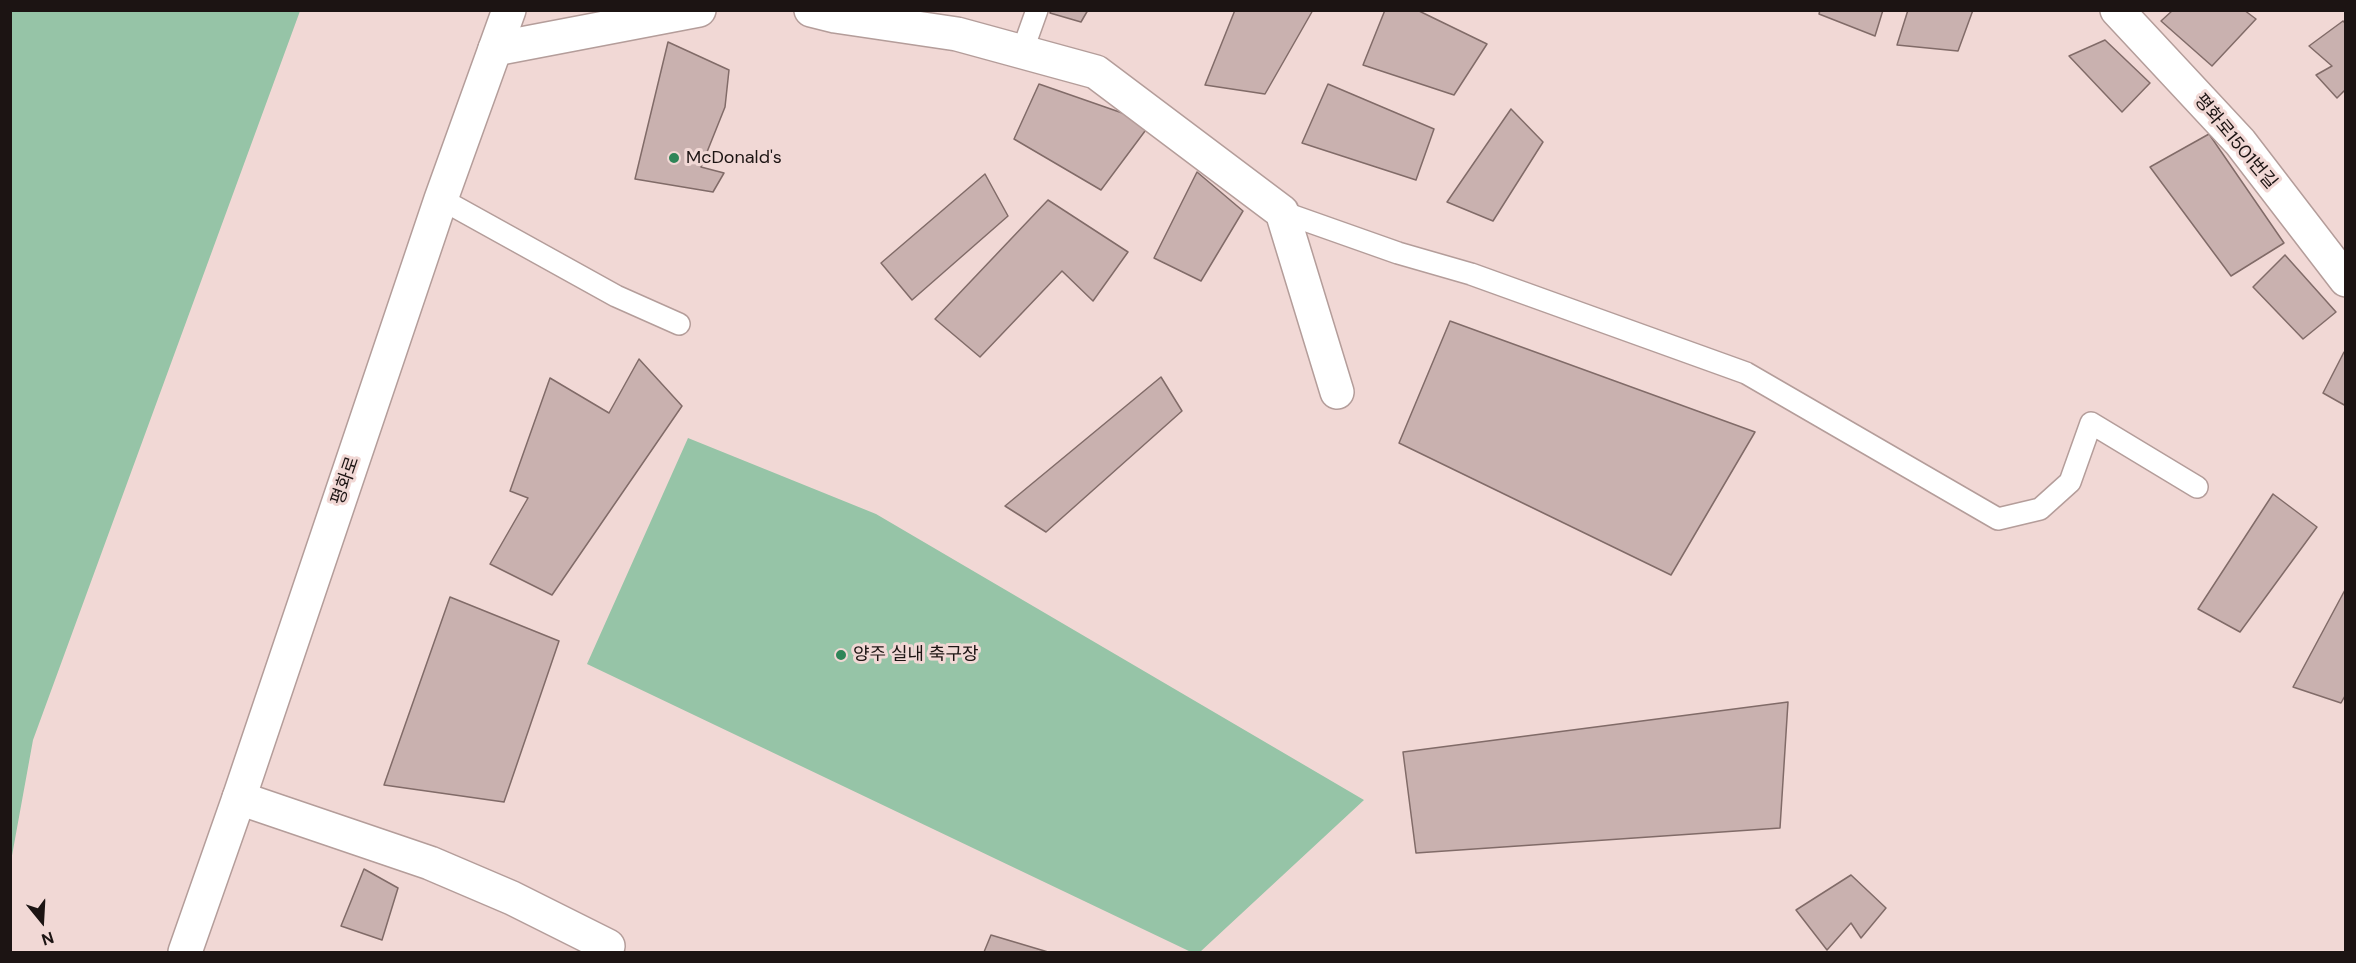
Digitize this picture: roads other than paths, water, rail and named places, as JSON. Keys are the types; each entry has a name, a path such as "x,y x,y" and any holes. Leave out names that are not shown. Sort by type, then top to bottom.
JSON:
{"street":[{"name":"평화로","path":"185,952 441,199 509,10"},
{"path":"495,49 699,10"},
{"path":"811,10 835,16 957,34 1096,72 1282,212 1337,392"},
{"name":"평화로1501번길","path":"2117,10 2240,142 2346,280"},
{"path":"239,798 430,863 512,898 610,950"}],"lane":[{"path":"1022,52 1036,10"},
{"path":"441,199 616,296 679,324"},
{"path":"1282,212 1398,253 1472,274 1746,373 1998,519 2040,509 2070,482 2091,423 2197,487"}],"place":[{"name":"McDonald's","path":"674,158"},
{"name":"양주 실내 축구장","path":"841,655"}]}
